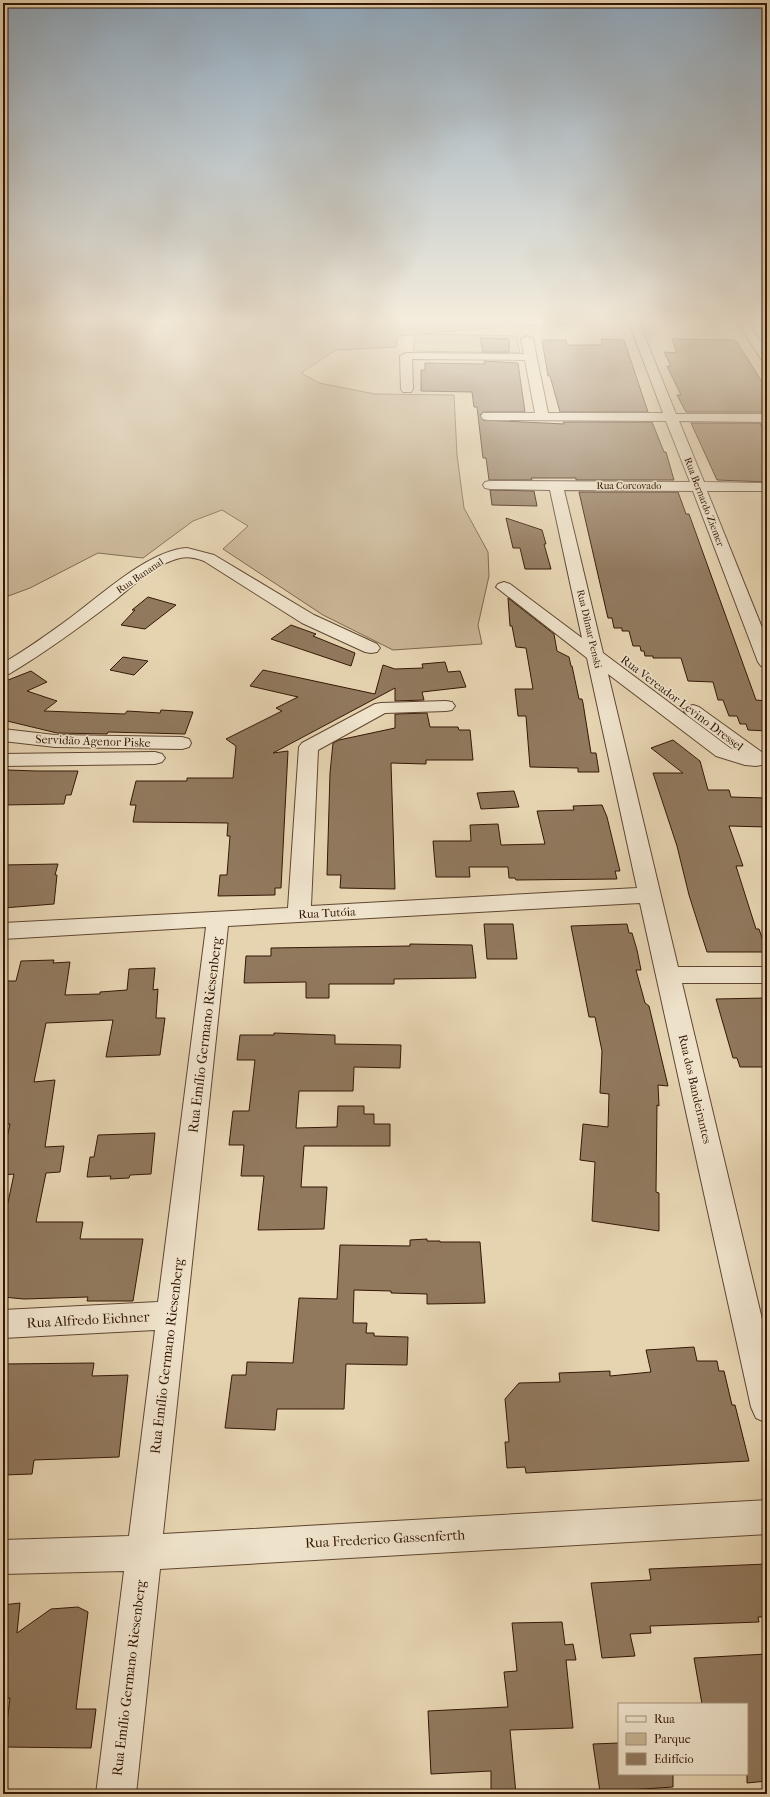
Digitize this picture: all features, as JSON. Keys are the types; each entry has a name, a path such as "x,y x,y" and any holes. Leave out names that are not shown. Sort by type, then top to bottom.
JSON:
{"street":[{"path":"540,404 542,416"},
{"name":"Rua Bernardo Ziemer","path":"666,404 767,662"},
{"path":"487,416 767,418"},
{"name":"Rua Corcovado","path":"490,485 767,487"},
{"name":"Rua Dilmar Penski","path":"556,486 622,772"},
{"name":"Rua Bananal","path":"3,670 46,645 115,592 150,568 174,555 187,552 197,553 209,558 308,619 372,648"},
{"name":"Rua Vereador Levino Dressel","path":"519,582 763,759 742,759 730,757 504,587 519,582"},
{"path":"299,914 309,747 381,708 446,706"},
{"name":"Servidão Agenor Piske","path":"3,735 55,740 182,743"},
{"path":"3,760 155,758"},
{"name":"Rua dos Bandeirantes","path":"622,772 767,1407"},
{"name":"Rua Tutóia","path":"3,931 650,895"},
{"name":"Rua Emílio Germano Riesenberg","path":"116,1794 218,919"},
{"path":"669,975 767,975"},
{"name":"Rua Alfredo Eichner","path":"3,1324 172,1315"},
{"name":"Rua Frederico Gassenferth","path":"3,1557 144,1553 767,1517"}],"green space":[{"path":"3,404 454,404 457,455 464,508 488,552 489,576 478,625 482,644 393,650 323,615 223,549 248,526 222,510 193,521 143,558 98,553 30,588 3,598"}],"building":[{"path":"474,404 524,404 525,412 483,412 480,415 483,420 564,424 563,422 652,422 664,452 666,452 674,480 576,480 576,478 531,478 532,480 489,480 486,458 483,458 477,407 474,407"},
{"path":"558,404 645,404 648,412 560,412"},
{"path":"682,404 767,404 767,412 686,412"},
{"path":"691,423 760,423 767,437 767,482 717,480"},
{"path":"490,490 534,491 537,506 492,505"},
{"path":"579,492 678,492 686,514 689,514 756,700 767,701 767,731 748,730 746,724 740,724 737,716 729,716 723,700 718,700 713,682 688,681 681,658 653,658 653,656 645,656 644,651 641,651 640,646 633,646 629,631 622,631 622,628 614,628 612,618 608,618"},
{"path":"506,518 542,530 551,569 525,569 520,548 513,548"},
{"path":"148,597 176,605 145,629 121,625 135,610 132,610"},
{"path":"508,598 554,634 557,651 569,657 579,699 582,699 583,703 591,753 596,753 599,772 578,772 578,768 530,767 526,716 518,716 515,689 533,689 526,648 516,647 512,626 510,626"},
{"path":"291,625 316,634 313,636 355,653 351,666 271,639"},
{"path":"123,657 148,661 134,675 110,670"},
{"path":"445,662 448,672 460,671 466,687 422,692 424,700 395,701 395,688 273,753 288,751 281,888 275,888 275,895 218,896 220,875 227,875 230,836 227,836 228,823 133,822 136,805 130,805 136,781 187,781 187,778 233,778 236,746 226,739 282,711 276,708 298,697 250,686 263,670 375,694 383,665 395,669 423,668 422,664"},
{"path":"31,671 47,682 27,691 57,701 44,711 125,714 127,711 160,713 161,710 193,712 185,734 108,732 107,734 57,733 3,720 3,682"},
{"path":"427,713 430,727 458,727 459,730 470,730 473,760 426,760 426,764 391,763 395,889 340,888 341,875 327,875 330,773 333,743 339,740 395,728 395,714"},
{"path":"673,740 700,761 708,790 729,790 731,797 767,798 767,827 729,826 743,866 736,866 756,929 759,929 767,952 707,952 689,895 677,846 653,773 683,773 651,748"},
{"path":"8,770 78,771 71,795 66,795 64,804 3,805 3,783"},
{"path":"514,791 519,807 481,809 477,793"},
{"path":"602,805 607,817 620,871 615,871 617,879 516,880 515,878 509,878 508,867 469,867 470,877 436,877 433,841 471,841 470,825 498,824 501,845 545,844 537,811 574,810 573,806"},
{"path":"58,864 55,875 57,875 54,904 3,908 3,865"},
{"path":"484,924 513,924 517,959 487,959"},
{"path":"627,924 629,933 632,933 637,950 641,970 636,970 645,1003 649,1006 668,1086 658,1085 659,1106 657,1105 656,1192 659,1193 659,1231 592,1221 595,1162 580,1160 583,1124 608,1127 609,1094 600,1093 602,1051 595,1017 589,1017 571,926"},
{"path":"410,944 472,945 476,978 394,979 394,984 329,984 329,998 306,998 306,982 244,983 246,956 271,956 271,948 410,946"},
{"path":"54,960 53,963 70,962 65,995 100,994 100,992 127,990 129,969 155,968 153,990 158,989 156,1018 165,1018 160,1055 106,1057 113,1020 46,1023 34,1082 55,1080 45,1147 64,1146 60,1172 46,1173 36,1222 83,1222 80,1239 143,1239 133,1301 87,1301 88,1297 24,1299 3,1297 3,1226 14,1174 3,1175 3,1156 10,1124 3,1124 3,981 16,981 21,961"},
{"path":"767,998 767,1067 740,1067 737,1058 733,1058 716,999"},
{"path":"274,1033 335,1035 335,1044 401,1045 400,1068 354,1067 353,1091 299,1091 296,1128 337,1127 338,1106 364,1106 364,1114 374,1114 374,1124 390,1124 390,1146 304,1146 301,1187 327,1187 324,1229 258,1230 264,1176 241,1176 244,1145 229,1145 233,1111 249,1111 255,1060 237,1060 240,1035 274,1035"},
{"path":"155,1133 151,1174 130,1175 129,1178 110,1179 111,1176 87,1177 90,1157 94,1157 98,1135"},
{"path":"427,1239 427,1241 440,1242 480,1242 485,1303 427,1304 427,1294 354,1290 353,1323 367,1323 366,1333 374,1333 374,1336 408,1337 407,1365 346,1364 344,1409 277,1409 275,1430 225,1428 232,1375 246,1375 247,1362 293,1363 299,1298 337,1299 340,1245 410,1246 410,1240"},
{"path":"694,1347 697,1361 717,1361 719,1371 724,1371 732,1405 735,1405 749,1461 526,1473 525,1467 507,1468 505,1442 509,1442 505,1399 519,1383 560,1382 559,1373 610,1371 610,1376 651,1372 646,1350"},
{"path":"94,1363 92,1376 128,1375 119,1457 34,1460 32,1474 3,1475 3,1364"},
{"path":"767,1564 767,1617 758,1617 759,1622 650,1626 651,1633 630,1634 635,1656 602,1658 591,1583 651,1580 649,1569"},
{"path":"20,1603 17,1633 51,1609 78,1607 88,1612 76,1709 96,1709 91,1748 4,1747 10,1698 3,1699 3,1605"},
{"path":"562,1622 565,1645 573,1644 576,1660 566,1660 573,1728 510,1730 516,1794 491,1794 491,1771 431,1774 428,1711 508,1707 504,1672 517,1671 512,1623"},
{"path":"767,1654 767,1781 747,1783 748,1703 702,1703 694,1658"},
{"path":"618,1743 618,1775 673,1775 673,1787 600,1792 593,1744"}]}
